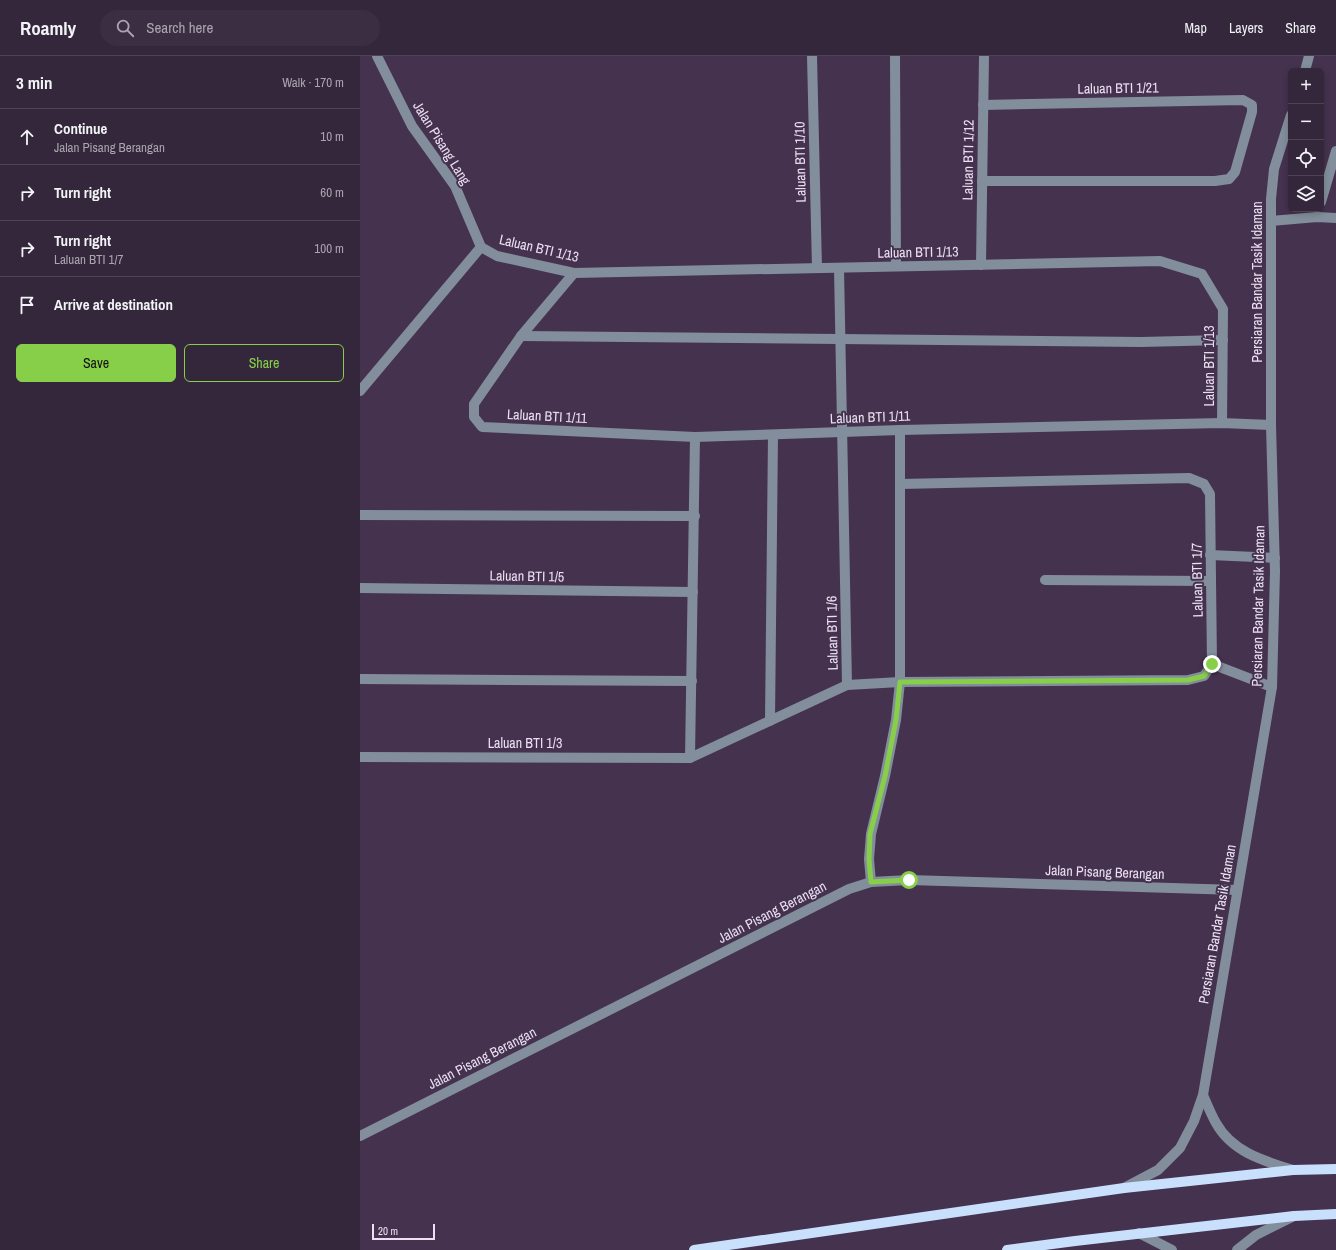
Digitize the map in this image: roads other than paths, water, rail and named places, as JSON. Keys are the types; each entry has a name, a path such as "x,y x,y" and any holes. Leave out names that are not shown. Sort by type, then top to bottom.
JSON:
{"main road":[{"path":"694,1250 1124,1188 1293,1170 1336,1169"},
{"path":"1006,1250 1139,1233 1294,1216 1336,1214"}],"street":[{"name":"Jalan Pisang Lang","path":"377,56 412,126 455,186 481,247"},
{"name":"Laluan BTI 1/10","path":"812,56 816,268"},
{"path":"894,56 896,266"},
{"name":"Laluan BTI 1/12","path":"981,265 984,56"},
{"path":"1306,68 1309,56"},
{"name":"Laluan BTI 1/21","path":"982,181 1215,181 1229,179 1235,172 1252,112 1252,105 1243,100 983,105"},
{"name":"Persiaran Bandar Tasik Idaman","path":"1124,1188 1158,1170 1180,1148 1194,1121 1203,1095 1272,687 1275,558 1271,425 1271,199 1274,169 1288,125"},
{"path":"1324,192 1336,151"},
{"path":"1271,221 1318,213 1336,218"},
{"name":"Laluan BTI 1/13","path":"481,247 497,256 574,273 1160,261 1202,274 1223,309 1222,423"},
{"path":"360,391 481,247"},
{"name":"Laluan BTI 1/6","path":"690,758 847,685 839,268"},
{"path":"521,336 574,273"},
{"path":"521,336 1141,342 1223,340"},
{"name":"Laluan BTI 1/11","path":"521,336 474,404 474,417 482,427 695,437 900,430 1222,423 1271,425"},
{"path":"871,882 869,859 870,834 885,776 896,720 900,682 900,430"},
{"path":"770,721 773,435"},
{"path":"690,758 695,516 695,437"},
{"name":"Laluan BTI 1/7","path":"900,484 1189,478 1204,484 1210,494 1212,664"},
{"path":"360,515 695,516"},
{"path":"1210,555 1275,558"},
{"path":"1045,580 1211,581"},
{"name":"Laluan BTI 1/5","path":"360,588 693,592"},
{"path":"847,685 900,682 1188,680 1204,676 1212,664 1272,687"},
{"path":"360,679 692,681"},
{"name":"Laluan BTI 1/3","path":"360,757 690,758"},
{"name":"Jalan Pisang Berangan","path":"360,1136 849,888 871,882 909,880 1237,890"},
{"path":"1203,1095 1216,1124 1235,1146 1261,1160 1293,1170"},
{"path":"1237,1250 1256,1235 1294,1216"},
{"path":"1139,1233 1172,1250"}]}
